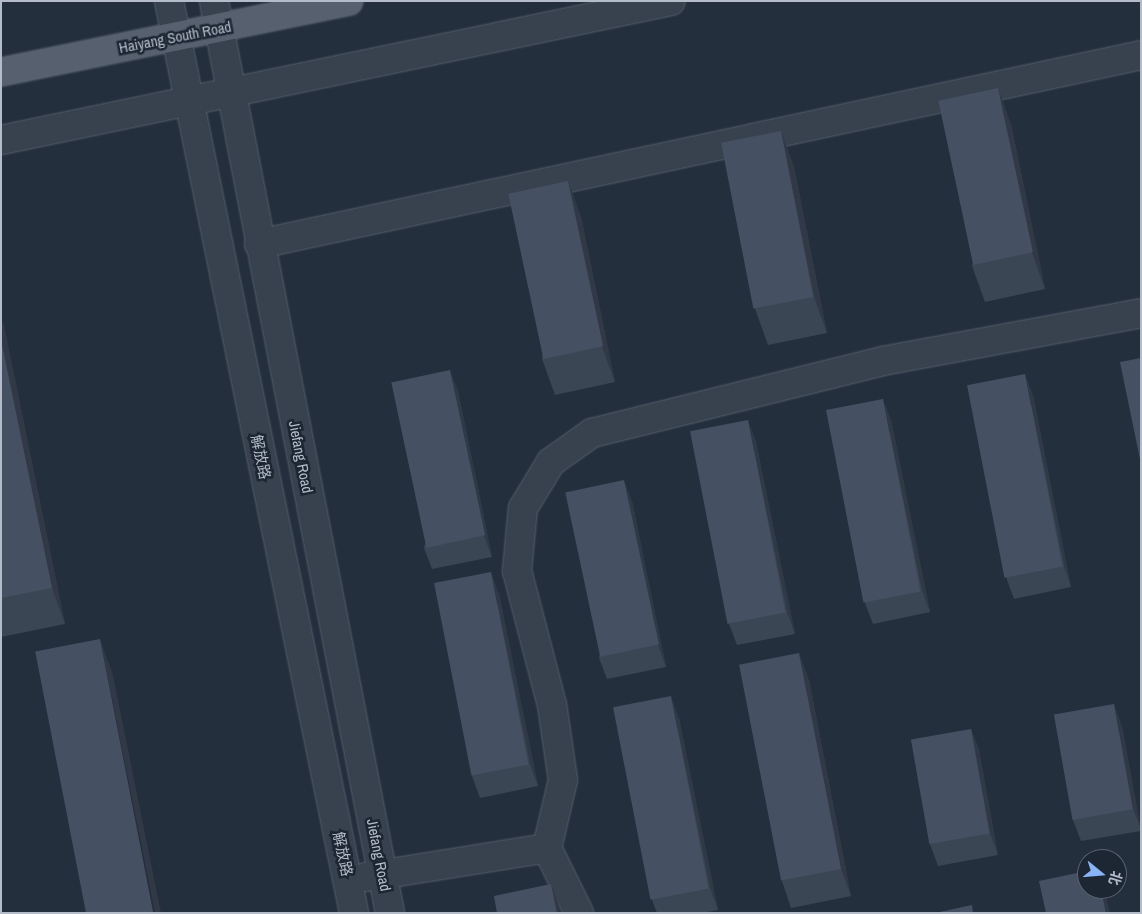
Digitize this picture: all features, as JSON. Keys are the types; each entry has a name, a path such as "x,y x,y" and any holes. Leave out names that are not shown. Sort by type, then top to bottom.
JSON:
{"main road":[{"name":"Haiyang South Road","path":"1,72 350,1"}],"street":[{"name":"解放路","path":"169,1 354,913"},
{"name":"Jiefang Road","path":"214,1 259,244 390,913"},
{"path":"1,140 671,1"},
{"path":"259,244 1141,55"},
{"path":"579,913 547,848 563,780 552,705 517,572 523,508 551,462 592,433 883,361 1141,313"},
{"path":"348,881 382,873 547,848"}],"building":[{"path":"998,88 1033,252 973,265 938,101"},
{"path":"781,131 813,297 753,309 721,143"},
{"path":"568,181 603,346 543,359 508,194"},
{"path":"1,340 52,588 1,598"},
{"path":"1141,358 1141,464 1120,362"},
{"path":"450,370 485,535 426,548 391,382"},
{"path":"1025,374 1062,566 1004,578 967,385"},
{"path":"883,399 920,591 863,602 826,410"},
{"path":"748,420 785,612 727,624 690,431"},
{"path":"624,480 659,644 600,657 565,492"},
{"path":"491,572 528,764 471,775 434,583"},
{"path":"100,639 153,913 86,913 35,652"},
{"path":"799,653 841,869 781,881 739,665"},
{"path":"671,696 708,888 650,900 613,707"},
{"path":"1114,704 1133,809 1073,820 1054,715"},
{"path":"971,729 989,833 929,844 911,740"},
{"path":"1077,873 1077,899 1103,899 1106,913 1046,913 1039,881"},
{"path":"551,884 557,913 497,913 494,896"},
{"path":"972,905 973,913 935,913"}]}
